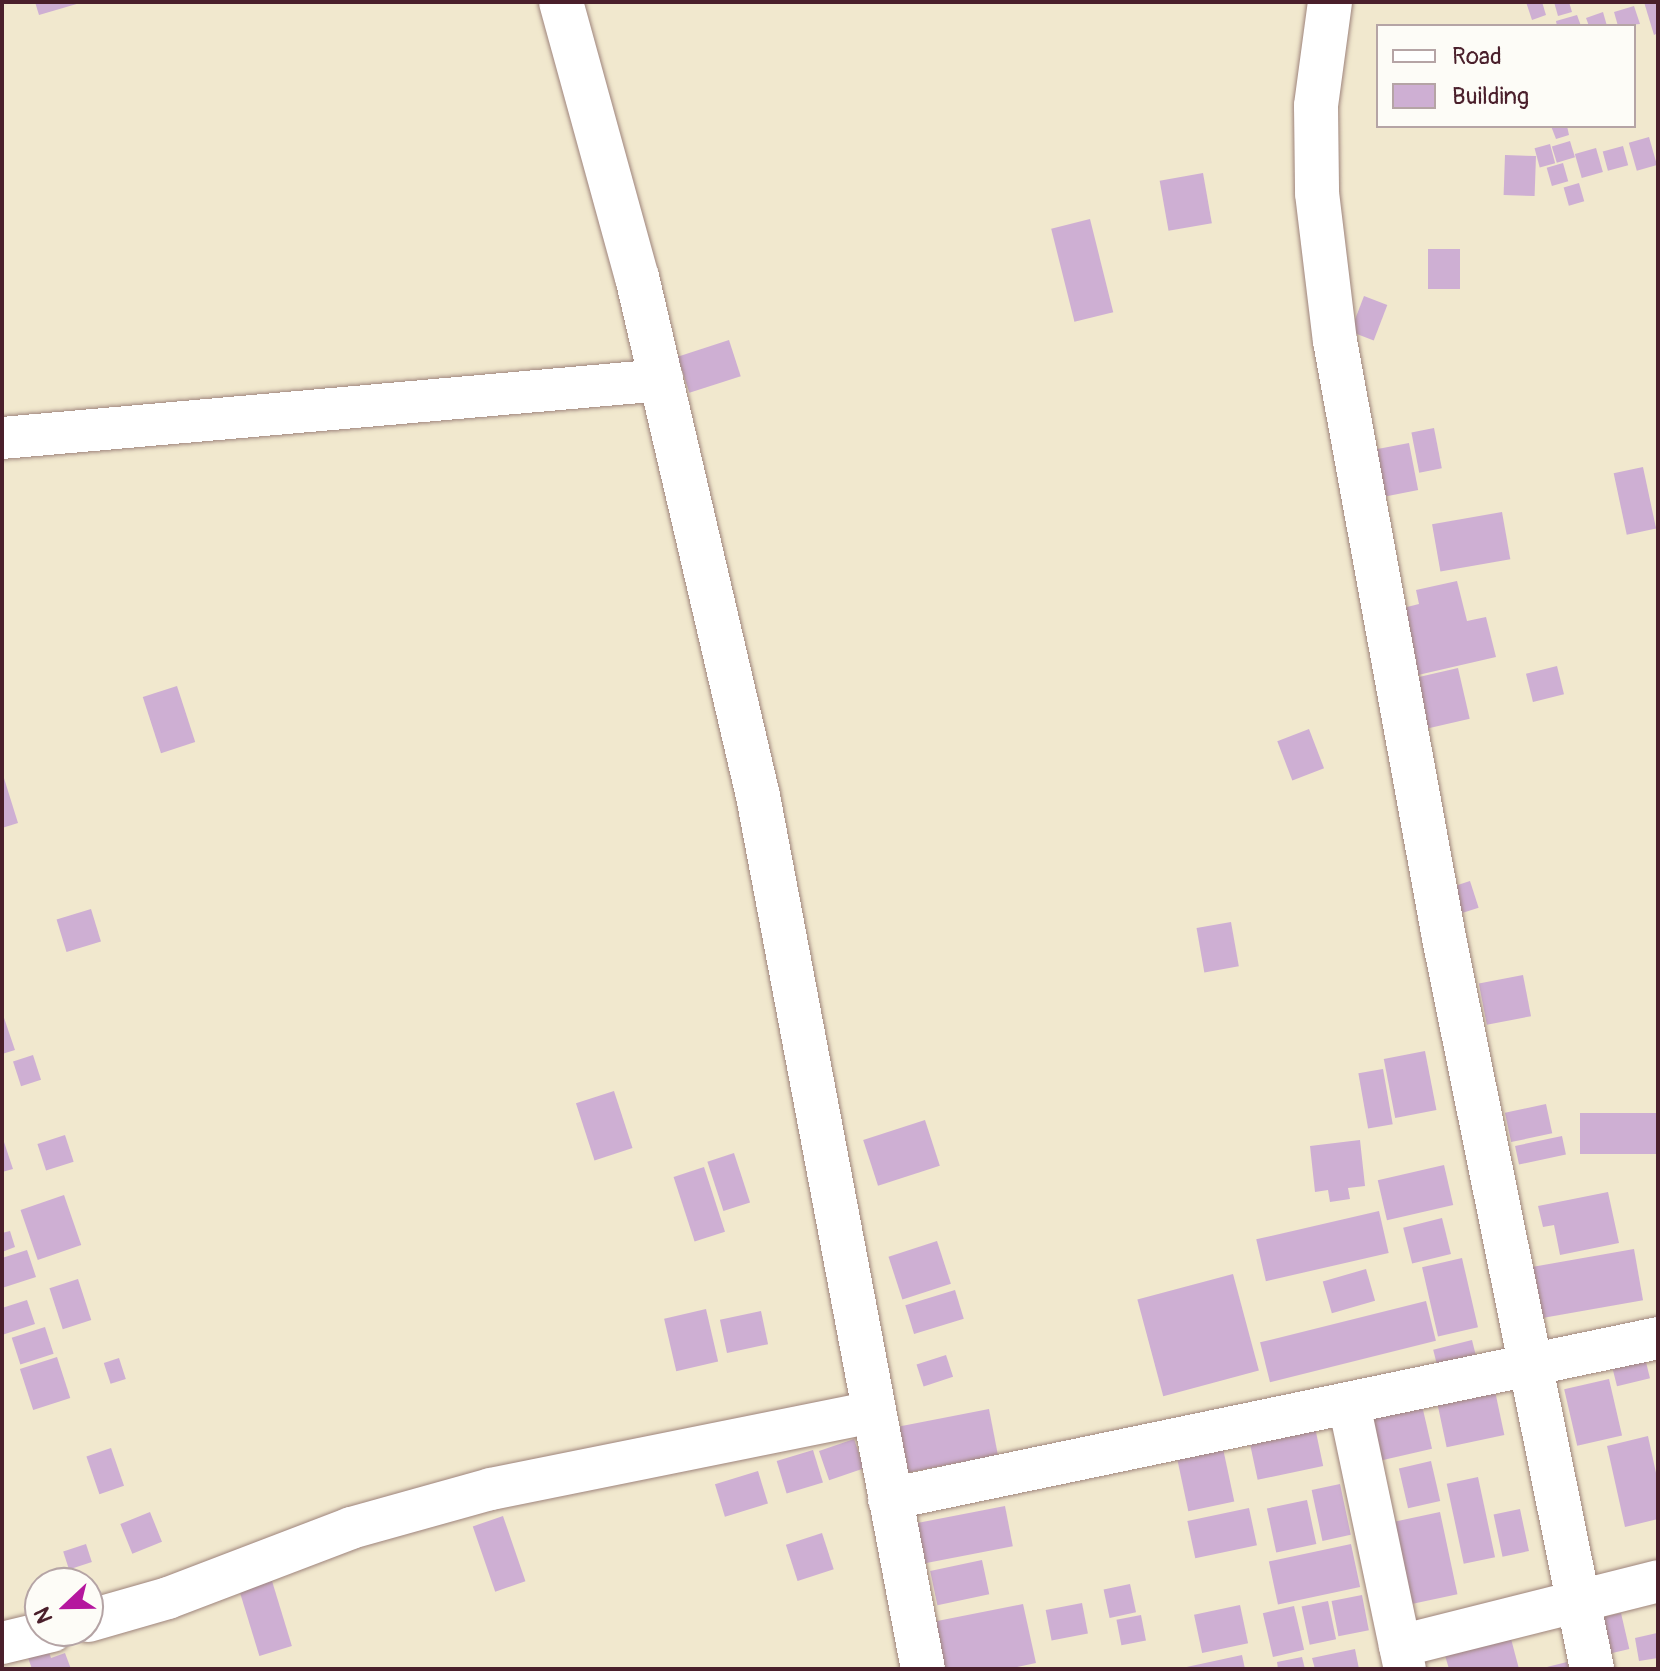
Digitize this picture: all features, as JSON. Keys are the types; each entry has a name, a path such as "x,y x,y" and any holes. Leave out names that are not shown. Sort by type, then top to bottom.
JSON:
{"street":[{"path":"561,2 662,380 758,796 923,1669"},
{"path":"1330,2 1323,24 1316,149 1335,341 1444,938 1592,1669"},
{"path":"2,438 662,380"},
{"path":"889,1499 1658,1338"},
{"path":"1349,1404 1403,1657 1577,1601 1658,1581"},
{"path":"104,1616 168,1598 351,1528 491,1489 873,1412"},
{"path":"2,1643 24,1638"}],"building":[{"path":"35,2 80,2 80,3 39,15"},
{"path":"1526,2 1542,2 1546,15 1532,20"},
{"path":"1554,2 1569,2 1572,12 1558,16"},
{"path":"1644,2 1658,2 1658,33 1654,35"},
{"path":"1634,6 1640,24 1617,24 1614,12"},
{"path":"1603,12 1606,24 1588,24 1586,18"},
{"path":"1577,15 1580,24 1557,24 1556,21"},
{"path":"1552,128 1567,128 1569,135 1556,139"},
{"path":"1649,137 1657,165 1637,171 1629,143"},
{"path":"1570,141 1575,157 1557,163 1552,147"},
{"path":"1550,144 1555,163 1540,167 1535,148"},
{"path":"1623,146 1628,165 1608,171 1603,151"},
{"path":"1596,148 1603,172 1582,178 1575,154"},
{"path":"1505,155 1536,156 1535,196 1504,195"},
{"path":"1563,163 1568,181 1552,186 1547,168"},
{"path":"1203,173 1212,223 1169,231 1160,181"},
{"path":"1579,183 1584,201 1569,206 1564,187"},
{"path":"1090,219 1113,312 1074,322 1051,229"},
{"path":"1428,249 1460,249 1460,289 1428,289"},
{"path":"1364,296 1387,305 1374,340 1350,331"},
{"path":"729,340 741,376 689,393 678,357"},
{"path":"1434,428 1442,468 1419,473 1411,432"},
{"path":"1409,443 1418,490 1383,497 1374,450"},
{"path":"1643,467 1656,529 1627,535 1614,473"},
{"path":"1502,512 1510,559 1440,572 1432,524"},
{"path":"1457,581 1467,621 1486,617 1496,657 1418,675 1403,608 1419,604 1416,590"},
{"path":"1557,666 1564,694 1533,702 1526,674"},
{"path":"1458,668 1470,719 1421,730 1409,679"},
{"path":"177,686 195,742 161,753 143,697"},
{"path":"1309,729 1324,768 1292,780 1277,741"},
{"path":"2,776 18,823 2,828"},
{"path":"1470,881 1479,908 1451,917 1442,890"},
{"path":"91,909 101,942 67,952 57,920"},
{"path":"1231,922 1239,966 1204,972 1197,928"},
{"path":"1523,975 1531,1016 1487,1025 1479,984"},
{"path":"2,1012 15,1050 2,1054"},
{"path":"1425,1051 1436,1110 1395,1118 1384,1059"},
{"path":"33,1055 41,1080 21,1086 13,1061"},
{"path":"1383,1069 1393,1124 1368,1128 1358,1073"},
{"path":"614,1091 633,1148 594,1160 576,1103"},
{"path":"1546,1104 1552,1133 1511,1142 1505,1113"},
{"path":"1580,1113 1658,1113 1658,1154 1580,1154"},
{"path":"925,1120 940,1166 878,1186 863,1140"},
{"path":"65,1135 74,1162 46,1171 37,1144"},
{"path":"2,1136 13,1169 2,1172"},
{"path":"1562,1136 1566,1155 1519,1165 1515,1146"},
{"path":"1360,1140 1365,1186 1348,1188 1350,1199 1330,1202 1328,1190 1315,1192 1310,1146"},
{"path":"734,1153 750,1202 723,1211 707,1162"},
{"path":"1444,1165 1453,1205 1387,1220 1378,1180"},
{"path":"704,1167 725,1232 695,1242 674,1177"},
{"path":"1608,1192 1619,1243 1560,1255 1554,1225 1543,1227 1538,1206"},
{"path":"64,1195 81,1245 38,1260 21,1210"},
{"path":"1379,1211 1389,1253 1266,1281 1256,1239"},
{"path":"1442,1218 1451,1254 1412,1264 1403,1228"},
{"path":"10,1231 15,1247 2,1252 2,1233"},
{"path":"937,1241 951,1284 902,1300 888,1257"},
{"path":"1634,1249 1643,1300 1540,1318 1531,1267"},
{"path":"27,1250 36,1277 2,1288 2,1258"},
{"path":"1462,1258 1478,1327 1438,1336 1422,1267"},
{"path":"1366,1269 1375,1301 1332,1313 1323,1281"},
{"path":"1233,1274 1259,1371 1163,1396 1137,1300"},
{"path":"78,1279 91,1320 63,1329 49,1288"},
{"path":"955,1290 964,1319 914,1334 905,1305"},
{"path":"27,1300 35,1324 2,1335 2,1308"},
{"path":"1426,1301 1436,1341 1270,1382 1260,1342"},
{"path":"706,1309 718,1362 676,1371 664,1319"},
{"path":"761,1311 768,1344 727,1353 720,1320"},
{"path":"45,1327 54,1354 20,1364 12,1338"},
{"path":"1472,1340 1478,1364 1439,1374 1433,1350"},
{"path":"1643,1350 1650,1378 1617,1386 1610,1358"},
{"path":"946,1355 953,1377 924,1386 917,1365"},
{"path":"57,1357 70,1398 33,1410 20,1369"},
{"path":"119,1358 126,1379 111,1384 104,1363"},
{"path":"1609,1379 1622,1436 1577,1446 1564,1389"},
{"path":"1495,1391 1504,1435 1447,1447 1437,1403"},
{"path":"1421,1401 1432,1449 1376,1462 1364,1414"},
{"path":"989,1409 998,1455 898,1475 889,1428"},
{"path":"1313,1418 1323,1466 1258,1480 1247,1432"},
{"path":"1648,1436 1658,1482 1658,1519 1625,1527 1607,1446"},
{"path":"854,1439 864,1468 829,1480 819,1451"},
{"path":"1221,1439 1234,1502 1188,1511 1175,1449"},
{"path":"111,1448 124,1486 99,1494 86,1456"},
{"path":"813,1450 823,1483 787,1494 777,1461"},
{"path":"1431,1461 1440,1501 1408,1508 1399,1468"},
{"path":"758,1471 768,1504 725,1517 715,1484"},
{"path":"1478,1477 1495,1557 1464,1564 1447,1484"},
{"path":"1340,1484 1351,1535 1322,1541 1312,1490"},
{"path":"1307,1500 1316,1544 1276,1553 1267,1509"},
{"path":"1005,1506 1013,1546 923,1564 915,1524"},
{"path":"1249,1508 1257,1545 1195,1558 1187,1521"},
{"path":"1520,1509 1529,1551 1503,1557 1494,1515"},
{"path":"150,1512 162,1542 132,1554 120,1524"},
{"path":"1440,1512 1457,1594 1411,1604 1393,1522"},
{"path":"503,1516 525,1581 495,1592 473,1526"},
{"path":"822,1533 834,1569 798,1581 786,1545"},
{"path":"86,1544 92,1562 68,1567 63,1551"},
{"path":"1351,1544 1360,1587 1278,1605 1269,1561"},
{"path":"982,1560 989,1594 937,1605 930,1571"},
{"path":"272,1581 292,1646 259,1656 239,1591"},
{"path":"1130,1584 1136,1612 1110,1618 1104,1590"},
{"path":"1362,1595 1369,1630 1338,1636 1332,1601"},
{"path":"1328,1601 1336,1639 1310,1645 1302,1607"},
{"path":"1082,1603 1088,1633 1052,1640 1046,1610"},
{"path":"1023,1604 1036,1663 1007,1669 937,1669 927,1623"},
{"path":"1240,1605 1248,1643 1202,1653 1194,1615"},
{"path":"1294,1606 1304,1650 1273,1657 1263,1613"},
{"path":"1621,1613 1629,1649 1605,1655 1597,1619"},
{"path":"1141,1615 1146,1641 1121,1645 1116,1620"},
{"path":"1657,1633 1658,1658 1639,1661 1635,1638"},
{"path":"1510,1635 1519,1669 1449,1669 1444,1652"},
{"path":"47,1647 51,1658 65,1653 71,1669 32,1669 26,1652"},
{"path":"1355,1649 1359,1669 1315,1669 1312,1658"},
{"path":"1242,1655 1245,1669 1182,1669 1182,1668"},
{"path":"1302,1657 1305,1669 1278,1669 1277,1662"},
{"path":"1567,1662 1569,1669 1543,1669 1543,1668"}]}
